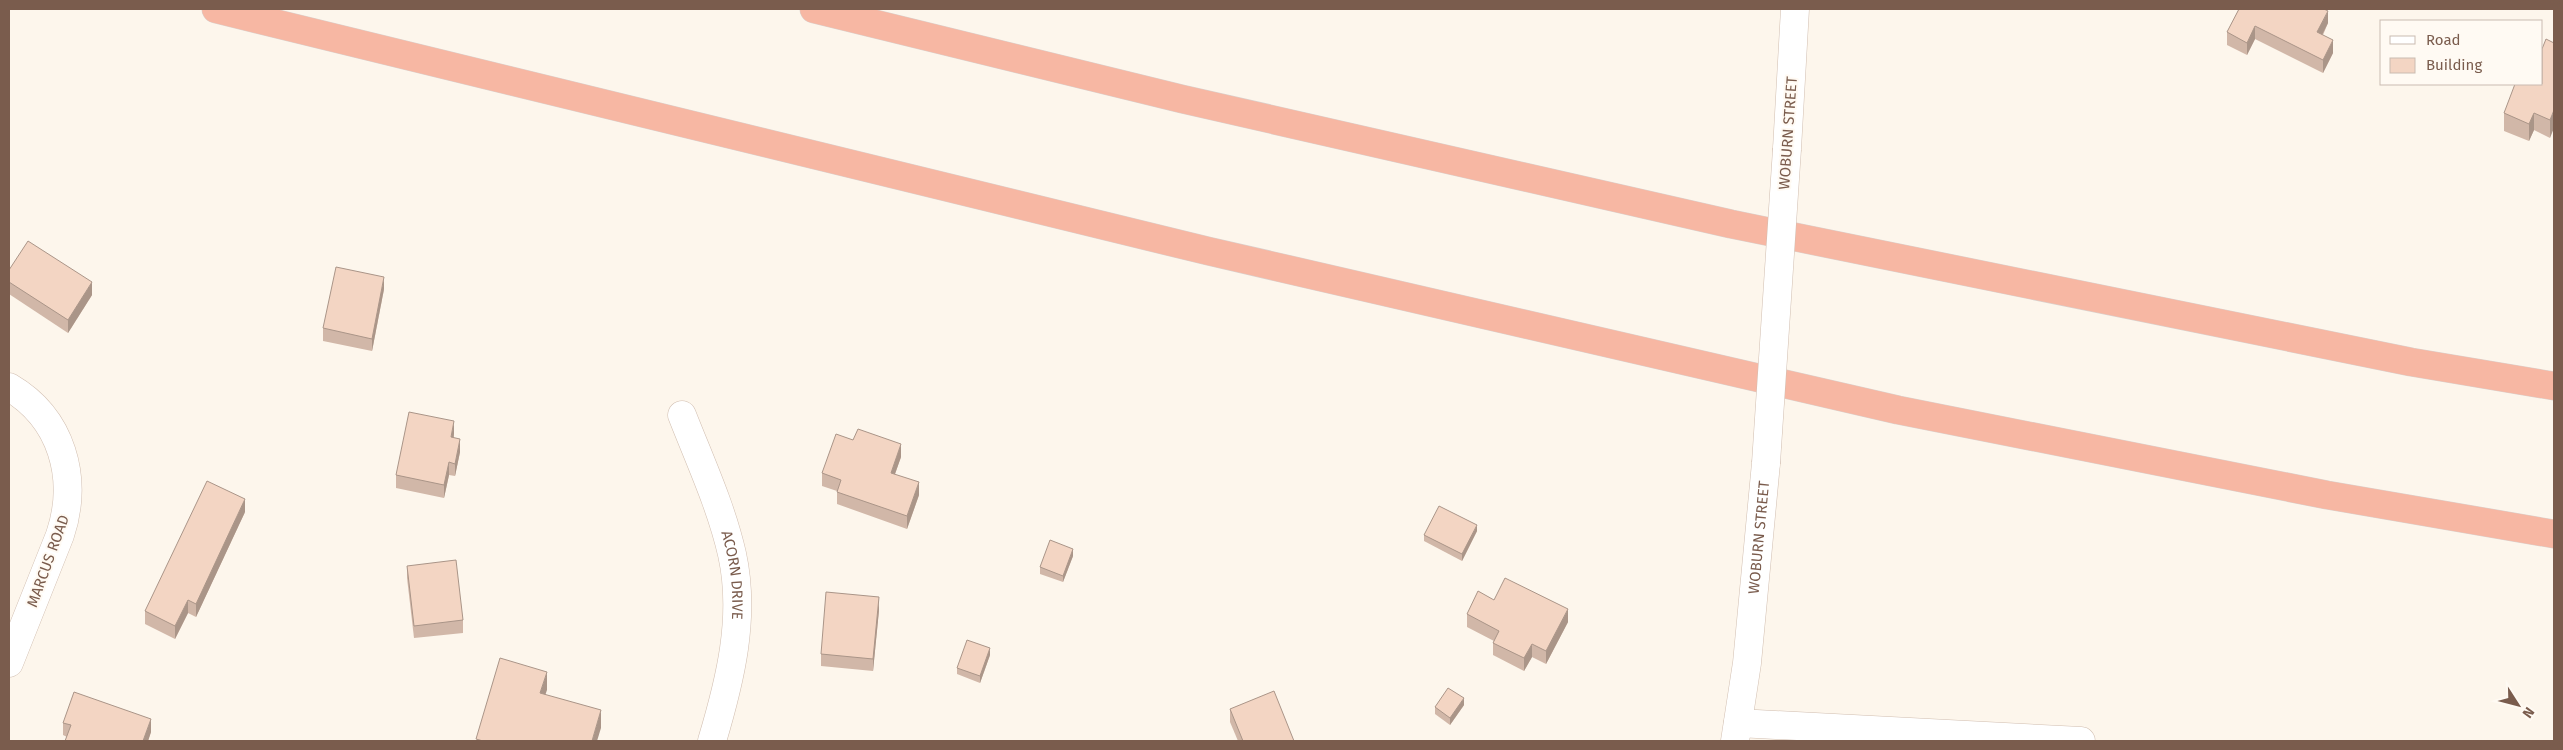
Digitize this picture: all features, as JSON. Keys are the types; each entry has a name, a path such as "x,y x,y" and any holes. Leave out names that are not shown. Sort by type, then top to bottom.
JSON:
{"highway":[{"path":"216,9 1198,249 1898,410 2327,495 2554,534"},
{"path":"814,9 1182,99 1731,224 2411,362 2554,386"}],"street":[{"name":"WOBURN STREET","path":"1795,9 1766,463 1754,601 1736,732 2081,741"},
{"name":"MARCUS ROAD","path":"9,387 34,406 47,421 57,438 68,477 68,496 66,516 60,535 9,663"},
{"name":"ACORN DRIVE","path":"682,415 720,514 732,556 737,600 732,670 712,741"}],"building":[{"path":"2239,9 2324,9 2328,11 2317,32 2333,40 2323,60 2255,26 2247,43 2227,32"},
{"path":"2546,39 2554,43 2554,110 2550,120 2534,113 2529,124 2504,113 2515,85 2543,85 2543,46"},
{"path":"28,241 92,282 68,320 9,282 9,270"},
{"path":"336,267 384,277 372,339 323,328"},
{"path":"409,412 454,421 451,437 460,439 455,464 449,462 444,485 396,475"},
{"path":"858,429 901,444 891,473 919,482 907,516 837,492 841,480 822,473 836,434 853,440"},
{"path":"207,481 245,499 196,604 188,600 175,626 145,611"},
{"path":"1439,506 1477,525 1462,554 1424,535"},
{"path":"1050,540 1073,549 1063,576 1040,567"},
{"path":"456,560 463,620 414,626 407,566"},
{"path":"1505,578 1568,609 1546,651 1532,644 1524,658 1493,643 1499,631 1467,614 1478,591 1494,600"},
{"path":"826,592 879,597 873,659 821,654"},
{"path":"967,640 990,648 980,676 957,668"},
{"path":"500,658 547,672 540,693 601,710 592,741 483,741 476,739"},
{"path":"1448,688 1464,698 1450,718 1435,707"},
{"path":"1274,691 1294,741 1243,741 1230,709"},
{"path":"74,692 151,719 143,741 65,741 71,725 63,723"}]}
